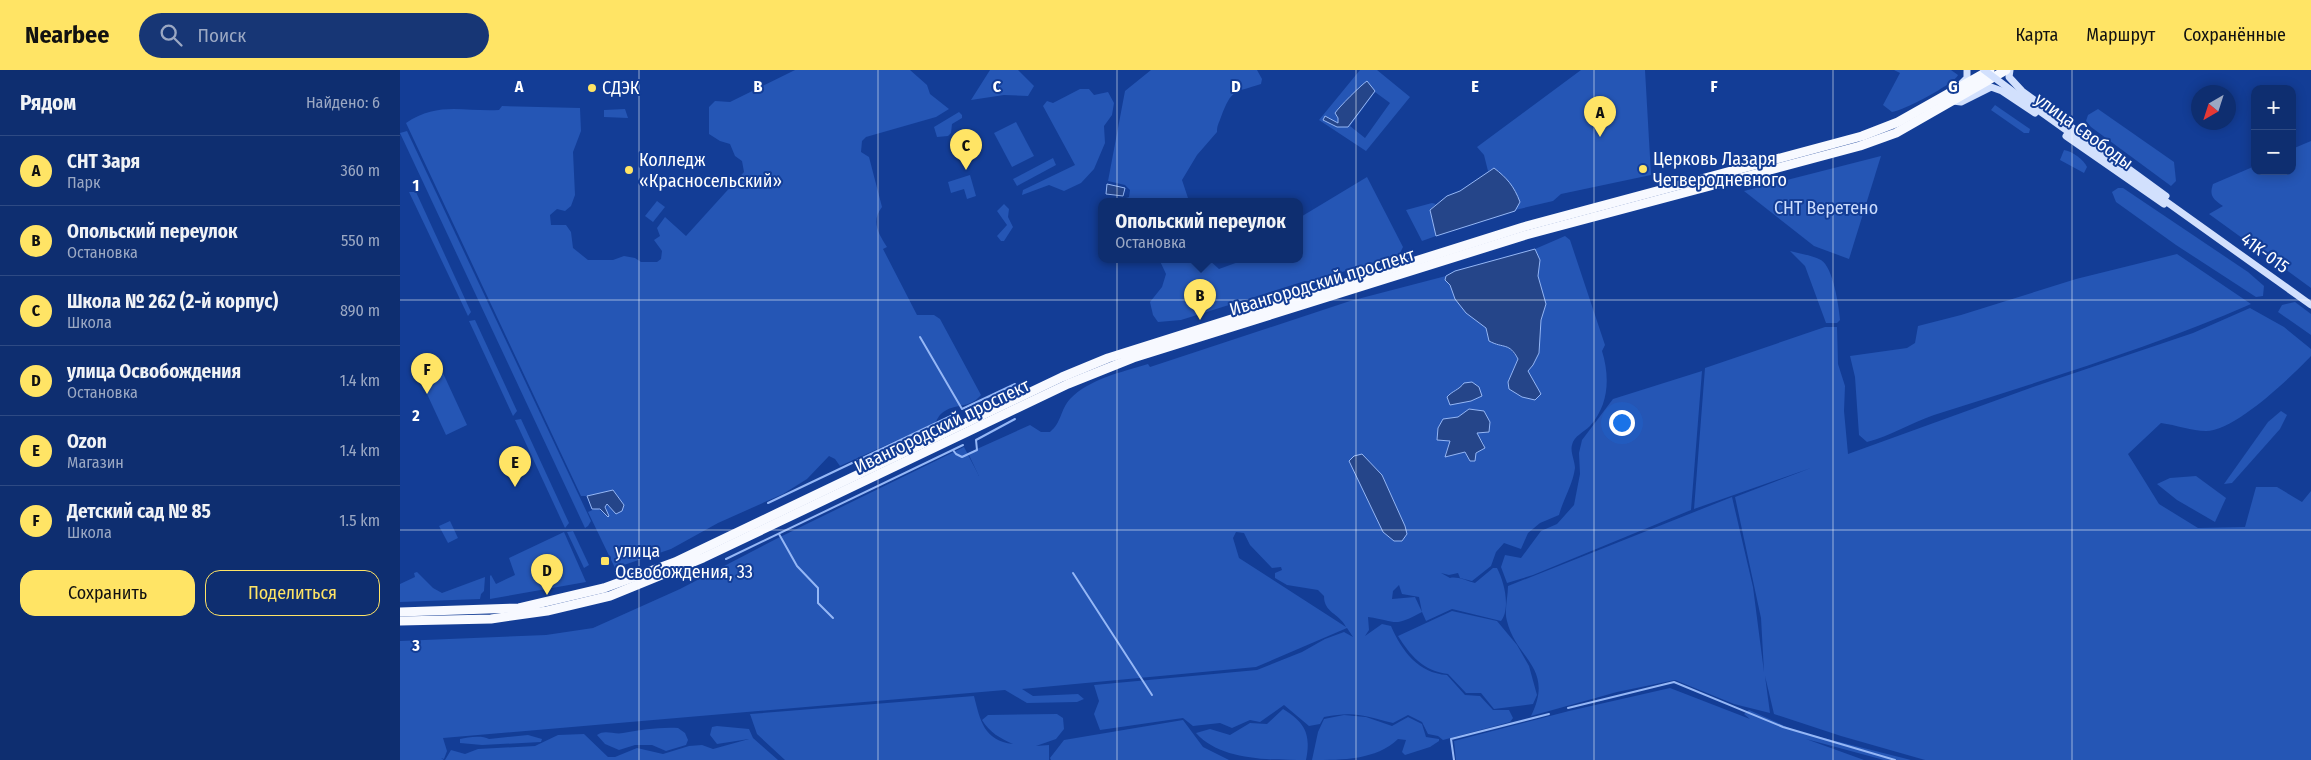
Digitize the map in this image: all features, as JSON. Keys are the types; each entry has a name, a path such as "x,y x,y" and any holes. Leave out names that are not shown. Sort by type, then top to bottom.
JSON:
{"highway":[{"name":"Ивангородский проспект","path":"400,621 475,620 510,616 547,611 622,592 703,558 1061,387 1126,360 1526,235 1860,146 1896,133 1990,70"},
{"name":"Ивангородский проспект","path":"400,612 519,608 604,588 675,562 1054,381 1125,351 1523,227 1862,136 1898,122 2006,70"}],"main road":[{"path":"1950,98 1966,80 1967,70"},
{"name":"улица Свободы","path":"1984,70 2226,244"},
{"name":"улица Свободы","path":"2010,70 2010,80 2022,91 2156,187 2195,221"},
{"name":"улица Свободы","path":"1950,98 1961,102 1991,87 2002,91 2151,197 2195,221"},
{"name":"41К-015","path":"2226,244 2311,305"}],"green space":[{"path":"795,70 910,70 927,85 930,94 949,109 936,117 866,137 862,141 861,152 869,157 882,207 876,222 887,247 883,249 917,315 934,315 940,319 981,395 971,403 947,410 941,414 935,423 840,466 835,459 829,456 807,479 783,494 718,523 671,549 615,568 588,512 597,508 608,517 606,505 611,508 623,503 614,492 608,491 596,496 581,496 406,123 429,112 451,109 499,110 502,106 580,108 581,131 573,152 575,195 571,206 565,211 557,209 550,215 551,225 566,225 571,232 573,248 588,260 613,260 624,256 635,258 641,262 657,262 661,259 662,251 654,240 660,236 657,228 665,217 686,236 744,172 742,161 735,156 730,144 720,141 709,134 709,107 715,101 730,102"},
{"path":"990,70 1018,70 1034,86 1028,96 1004,95 971,100"},
{"path":"1151,70 1257,70 1262,79 1261,84 1239,91 1231,96 1218,124 1217,132 1197,155 1182,180 1188,198 1126,198 1129,197 1130,190 1125,185 1108,181 1125,91"},
{"path":"1360,70 1377,70 1410,97 1366,151 1319,120","holes":["1360,85 1337,126 1324,120 1326,117 1338,123 1335,113 1353,96","1375,92 1390,103 1365,138 1350,126"]},
{"path":"1581,70 1645,70 1651,175 1561,194 1553,201 1515,210 1520,202 1494,168 1488,171 1484,155 1477,147"},
{"path":"1894,70 1951,70 1958,75 1948,84 1928,96 1892,112 1883,105 1900,73"},
{"path":"1080,89 1089,89 1094,95 1108,92 1114,103 1112,115 1104,126 1105,143 1094,169 1081,183 1064,191 1049,185 1022,195 1023,190 1075,165 1043,106 1047,101 1053,103"},
{"path":"1995,105 2030,129 2029,133 2024,133 1991,110"},
{"path":"625,109 628,118 604,117 604,110"},
{"path":"2098,109 2174,162 2176,181 2171,186 2091,127 2086,121 2088,115"},
{"path":"959,112 962,118 952,124 951,133 948,136 937,137 934,127"},
{"path":"1016,122 1034,156 1012,167 994,133"},
{"path":"407,131 591,521 585,528 400,133"},
{"path":"2311,141 2311,288 2209,214 2223,206 2213,197 2211,192 2213,184 2251,168 2251,175 2296,175 2296,147"},
{"path":"2064,150 2074,154 2083,162 2087,167 2084,173 2060,160"},
{"name":"СНТ Веретено","path":"1881,156 1849,259 1814,246 1744,191"},
{"path":"1053,158 1056,165 1017,186 1013,179"},
{"path":"970,175 976,196 967,199 964,189 951,193 948,182"},
{"path":"1367,177 1403,247 1399,255 1312,281 1305,281 1181,320 1158,322 1153,315 1150,302 1162,287 1166,274 1161,263 1212,263 1219,269 1236,263 1303,263 1303,216"},
{"path":"2118,188 2123,188 2248,272 2264,286 2263,296 2256,297 2176,245 2116,202 2112,192"},
{"path":"409,192 416,192 471,312 468,316"},
{"path":"657,201 665,207 653,222 645,216"},
{"path":"1432,203 1436,204 1430,210 1436,236 1422,241 1406,210"},
{"path":"1004,204 1009,209 1008,217 1013,227 1004,241 1001,241 997,236 1007,225 997,211"},
{"path":"1565,236 1570,240 1605,345 1602,351 1607,381 1604,400 1596,418 1573,442 1574,474 1559,515 1540,523 1528,533 1521,549 1504,543 1496,552 1491,566 1472,581 1460,578 1458,573 1449,575 1441,573 1450,578 1459,578 1475,583 1493,568 1497,568 1504,587 1506,602 1506,609 1501,621 1452,609 1426,621 1422,612 1400,622 1368,617 1369,630 1365,636 1382,624 1391,626 1400,644 1419,665 1428,670 1447,675 1465,695 1480,696 1493,710 1509,710 1513,718 1510,722 1443,740 1438,736 1428,734 1422,722 1408,715 1393,723 1359,715 1335,715 1324,717 1320,724 1309,726 1284,705 1260,722 1250,720 1232,728 1220,723 1193,726 1183,718 1100,730 1094,714 1099,701 1094,685 1257,670 1302,652 1325,639 1344,632 1353,637 1347,628 1256,667 1022,689 1033,696 1078,694 1084,699 1077,702 1027,703 1005,690 443,738 447,751 444,759 441,758 444,760 400,760 400,641 546,635 593,628 680,589 776,539 964,447 979,476 968,453 1030,425 1041,432 1050,432 1057,424 1070,399 1096,381 1117,373 1148,364 1150,367 1350,301 1446,276 1445,280 1457,301 1486,328 1487,334 1497,345 1507,345 1518,359 1508,381 1532,382 1528,371 1539,353 1541,320 1546,304 1538,276 1540,260 1535,249","holes":["1458,417 1485,433 1477,433 1484,444 1470,461 1465,452 1445,457 1450,440 1438,440 1438,428 1443,419","1368,461 1382,475 1405,526 1359,480 1349,462","1236,532 1244,533 1250,545 1272,568 1281,567 1282,570 1275,573 1275,578 1287,585 1318,590 1324,596 1329,610 1346,627 1239,558 1233,538","1399,585 1402,594 1419,597 1422,612 1415,597 1392,599 1393,591"]},
{"path":"1790,251 1821,260 1829,270 1837,297 1840,320 1837,323 1826,323 1805,266"},
{"path":"2177,254 2251,304 2173,336 2054,377 1934,415 1876,439 1867,442 1859,435 1855,377 1850,356 1907,348 1915,343 1918,326 1961,315 2076,279"},
{"path":"2295,302 2311,314 2311,335 2278,312 2282,305"},
{"path":"2250,308 2284,327 2311,349 2311,356 2262,401 2232,422 2218,429 2206,431 2161,423 2128,454 2159,504 2198,528 2245,527 2256,487 2277,487 2302,502 2311,491 2311,760 1925,760 1841,736 1774,714 1765,676 1770,713 1734,704 1675,680 1617,692 1531,716 1537,700 1539,686 1536,675 1512,634 1507,621 1508,586 1732,497 1753,587 1764,672 1761,618 1735,497 1811,468 1694,509 1705,368 1825,327 1837,327 1838,364 1845,386 1844,411 1848,454 2033,387 2193,333"},
{"path":"475,320 517,411 513,416 469,321"},
{"path":"442,371 467,425 446,435 421,381"},
{"path":"1702,371 1691,510 1533,575 1507,583 1501,567 1505,555 1521,558 1541,531 1557,524 1574,505 1580,474 1579,453 1582,440 1613,399"},
{"path":"2281,411 2287,415 2280,429 2232,483 2224,484 2268,422"},
{"path":"521,419 569,523 565,528 515,420"},
{"path":"2196,476 2226,498 2215,522 2177,500 2157,484 2170,478"},
{"path":"450,521 458,538 448,543 439,526"},
{"path":"573,531 589,565 584,568 567,532"},
{"path":"564,532 586,582 490,599 491,575 496,584 515,575 509,558"},
{"path":"417,572 433,588 442,593 485,577 484,591 480,599 400,602 400,584 415,577 414,573"},
{"path":"1452,611 1497,621 1517,645 1529,666 1537,695 1533,704 1494,709 1481,693 1466,693 1448,674 1424,666 1407,650 1398,636"},
{"path":"1670,688 1750,719 1744,714 1749,710 1796,731 1911,760 1884,760 1806,739 1864,760 1456,760 1454,741 1569,711"},
{"path":"974,696 981,721 985,728 989,734 1003,742 1013,744 988,728 982,720 988,715 1057,714 1063,718 1064,729 1056,739 1036,746 1049,745 1049,760 785,760 757,734 750,714"},
{"path":"1283,709 1297,719 1305,730 1308,743 1306,760 1245,757 1218,749 1196,733 1210,729 1230,735 1250,723 1267,724"},
{"path":"1344,715 1366,717 1392,726 1408,717 1422,724 1426,737 1439,739 1439,741 1430,747 1405,755 1402,752 1406,740 1398,739 1380,751 1369,755 1347,759 1312,760 1318,732 1324,719"},
{"path":"1183,720 1203,747 1229,760 1051,760 1050,758 1064,740"},
{"path":"712,727 749,729 753,738 778,760 445,760 451,750 465,754 478,749 535,746 558,735 584,734 608,757 615,757 637,748 663,754 689,746 702,745 713,749 749,739 717,744 710,735"},
{"path":"657,728 678,728 685,733 688,740 686,745 666,751 652,745 635,745 619,750 605,744 597,735 603,732 620,733"},
{"path":"528,735 542,739 541,742 482,745 460,743 460,739 471,737 489,739"}],"shaded area":[{"path":"1367,81 1375,91 1348,127 1337,127 1323,120 1325,116 1338,123 1335,113"},
{"path":"1494,168 1510,183 1518,196 1520,202 1515,211 1436,236 1430,210 1447,196 1460,191"},
{"path":"1107,184 1125,188 1123,196 1106,194"},
{"path":"1535,249 1540,260 1538,276 1546,304 1541,320 1539,353 1528,371 1541,394 1535,400 1522,397 1509,389 1508,382 1518,359 1509,348 1489,341 1486,328 1466,313 1455,299 1450,285 1445,280 1446,276 1455,271"},
{"path":"1472,382 1479,387 1482,396 1471,401 1450,405 1447,397 1464,383"},
{"path":"1469,409 1484,411 1490,422 1489,432 1477,433 1485,448 1476,453 1475,461 1470,461 1465,452 1445,457 1450,441 1437,440 1438,428 1443,419 1458,417"},
{"path":"1362,454 1382,475 1405,526 1407,534 1402,541 1394,541 1383,532 1349,461 1354,456"},
{"path":"613,490 624,505 622,511 616,514 607,504 605,507 608,517 600,509 592,509 587,496"}],"waterway":[{"path":"920,337 962,409 1015,384"},
{"path":"768,503 955,414"},
{"path":"953,450 962,457 977,450 976,440 1015,419"},
{"path":"726,559 963,445"},
{"path":"779,534 797,566 818,588 818,603 833,618"},
{"path":"1073,573 1152,695"},
{"path":"1568,708 1674,682 1783,727 1895,760"},
{"path":"1454,760 1451,739 1549,714"}],"place":[{"name":"СДЭК","path":"592,88"},
{"name":"СНТ Заря","path":"1600,137"},
{"name":"Церковь Лазаря Четверодневного","path":"1643,169"},
{"name":"Колледж «Красносельский»","path":"629,170"},
{"name":"Школа № 262 (2-й корпус)","path":"966,170"},
{"name":"Опольский переулок","path":"1200,320"},
{"name":"Детский сад № 85","path":"427,394"},
{"name":"Ozon","path":"515,487"},
{"name":"улица Освобождения, 33","path":"605,561"},
{"name":"улица Освобождения","path":"547,595"}]}
